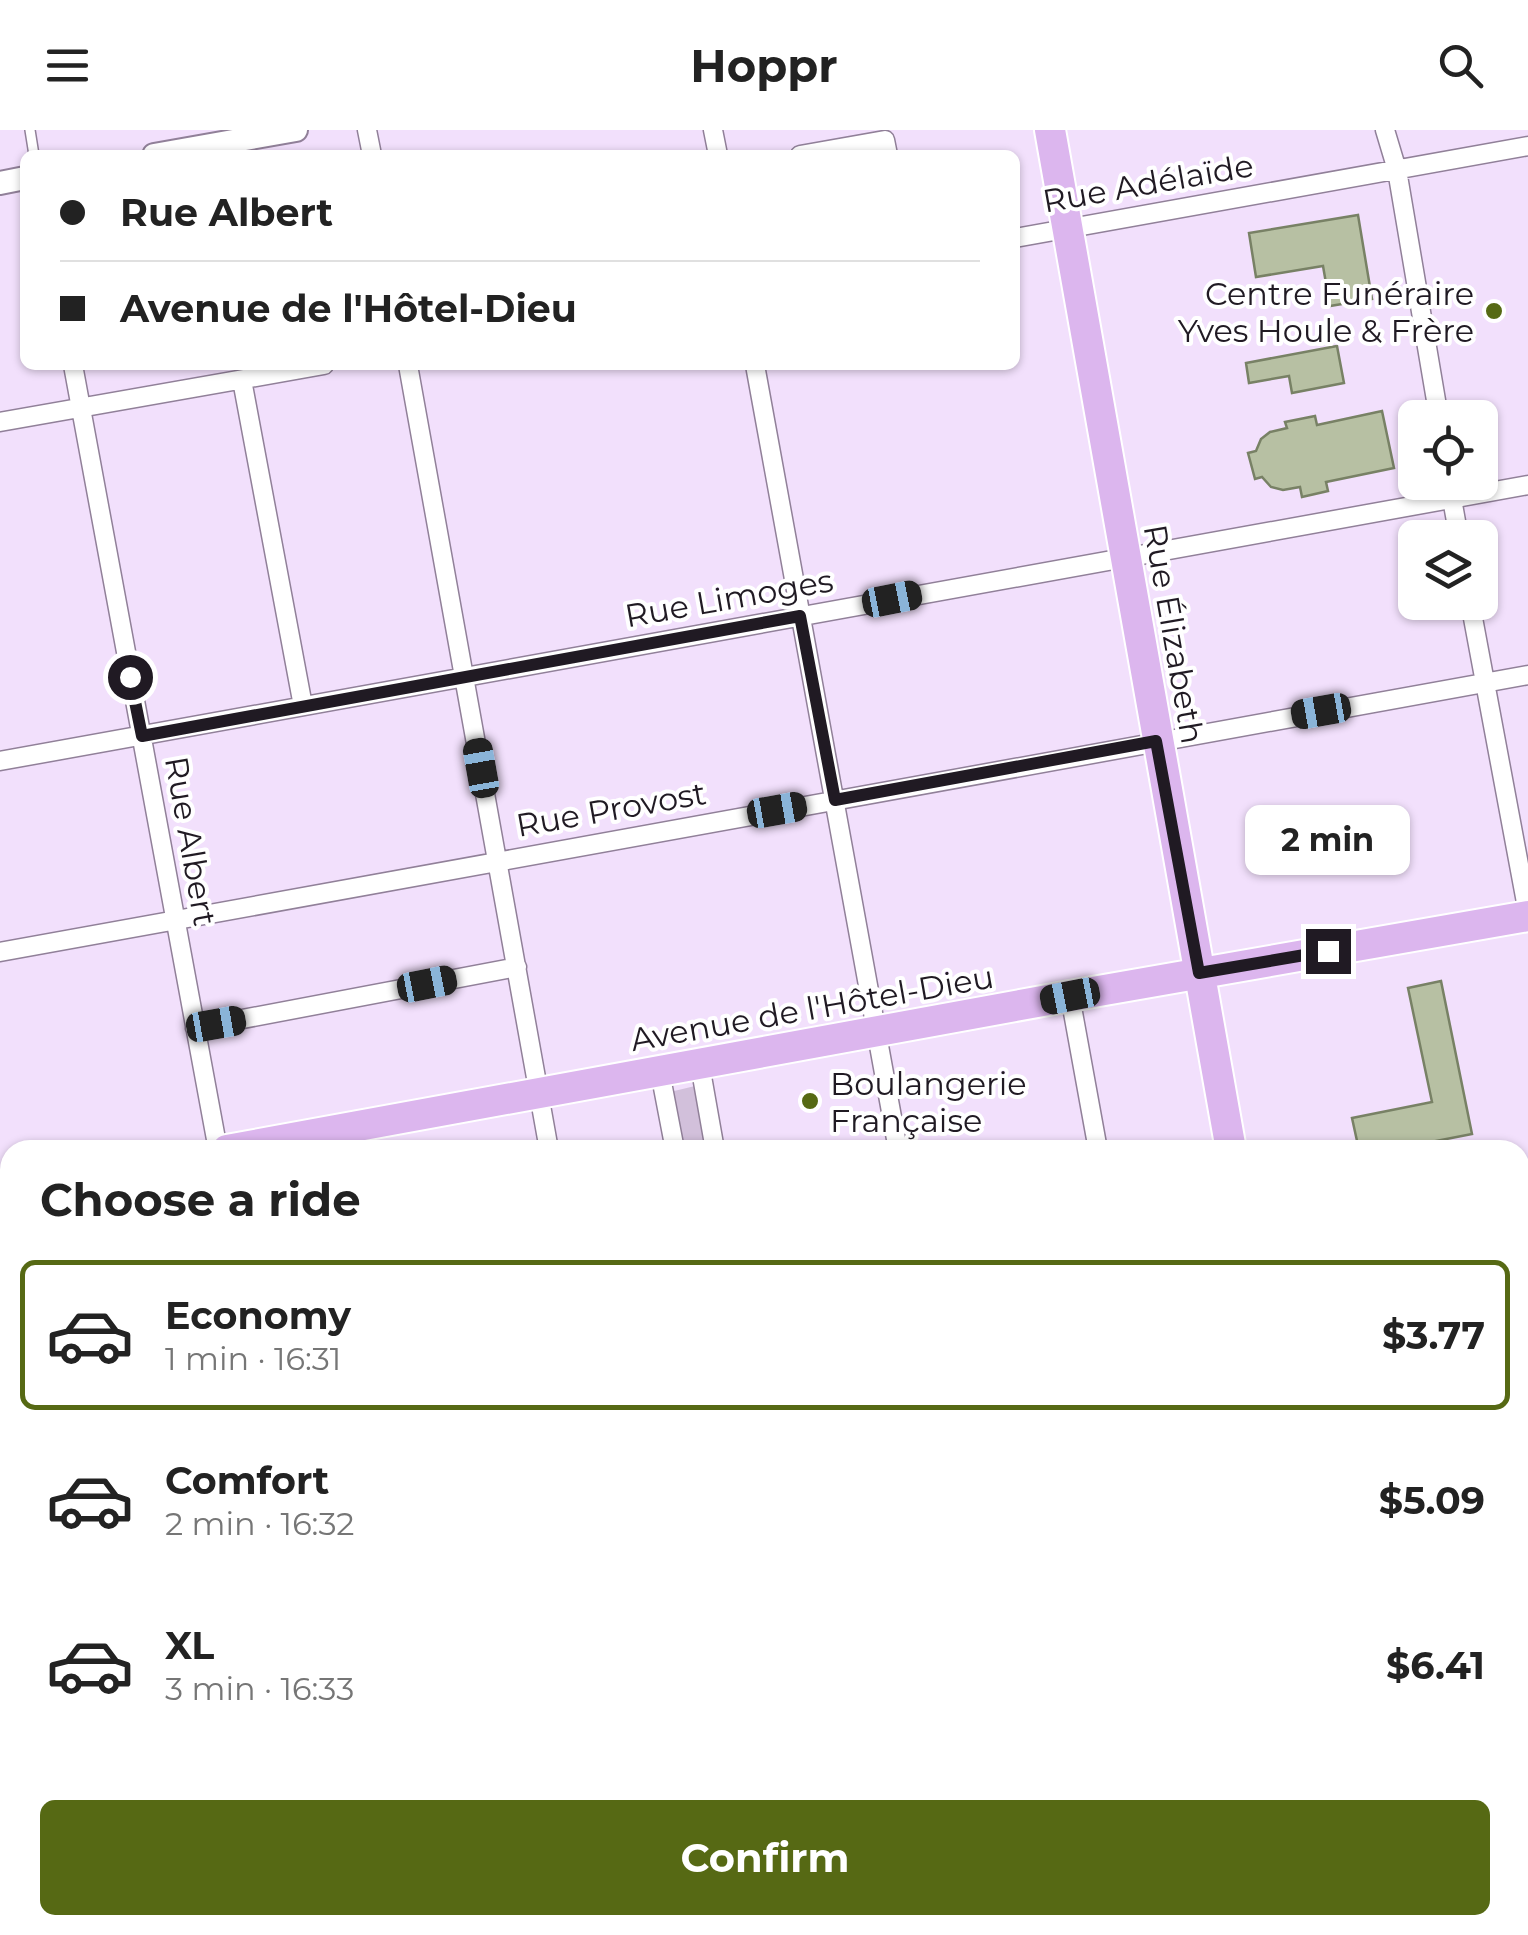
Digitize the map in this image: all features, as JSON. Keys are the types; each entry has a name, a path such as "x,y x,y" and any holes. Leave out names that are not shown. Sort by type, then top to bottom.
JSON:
{"main road":[{"name":"Rue Élizabeth","path":"1050,130 1229,1140"},
{"name":"Avenue de l'Hôtel-Dieu","path":"282,1140 1528,914"}],"street":[{"path":"182,150 296,130"},
{"path":"1386,130 1397,170 1436,400"},
{"path":"828,150 885,140 887,150"},
{"name":"Rue Adélaïde","path":"1020,237 1528,146"},
{"name":"Rue Albert","path":"74,370 216,1140"},
{"path":"0,422 297,370"},
{"path":"409,370 547,1140"},
{"path":"756,370 896,1140"},
{"path":"242,380 303,706"},
{"name":"Rue Limoges","path":"1498,487 1528,485"},
{"name":"Rue Limoges","path":"0,761 1125,556 1401,500"},
{"path":"1473,620 1528,914"},
{"name":"Rue Provost","path":"0,952 1528,675"},
{"path":"195,1028 518,966"},
{"path":"1070,996 1096,1140"},
{"path":"700,1064 712,1140"},
{"path":"660,1072 673,1140"}],"shaded area":[{"path":"695,1086 707,1140 679,1140 670,1092"}],"building":[{"path":"1358,215 1372,299 1330,306 1323,266 1256,277 1249,233"},
{"path":"1337,346 1344,383 1292,393 1289,376 1249,383 1246,363"},
{"path":"1382,411 1394,468 1326,482 1328,491 1302,497 1300,487 1283,490 1271,487 1262,477 1255,479 1248,453 1256,451 1261,439 1270,432 1287,428 1285,422 1315,416 1317,425"},
{"path":"1441,981 1472,1134 1441,1140 1357,1140 1352,1118 1432,1102 1408,988"}],"place":[{"name":"Centre Funéraire Yves Houle & Frère","path":"1494,311"},
{"name":"Boulangerie Française","path":"810,1101"}],"route":[{"path":"130,677 142,736 800,616 835,800 1156,741 1199,973 1328,951"}]}
